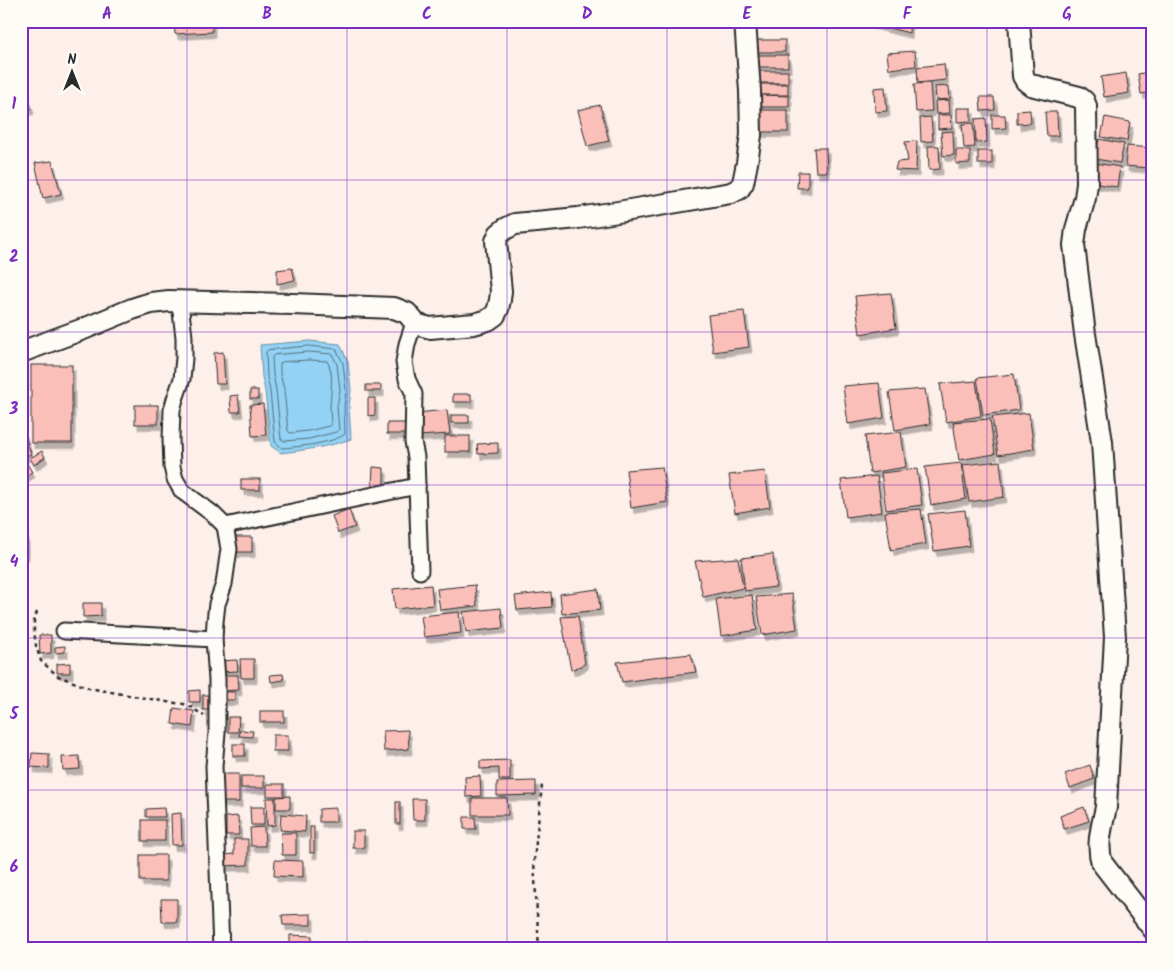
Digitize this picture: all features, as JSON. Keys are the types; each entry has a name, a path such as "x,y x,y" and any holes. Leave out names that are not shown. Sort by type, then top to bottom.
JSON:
{"street":[{"path":"21,352 151,303 293,304 394,308 407,313 416,324 430,328 474,324 488,320 495,315 498,309 501,291 496,241 500,234 510,226 627,211 731,193 739,189 743,183 748,163 751,135 750,91 744,21"},
{"path":"1019,21 1026,81 1032,85 1078,97 1084,101 1086,106 1087,184 1076,229 1074,246 1085,334 1102,442 1115,637 1106,807 1100,830 1099,854 1102,864 1153,929"},
{"path":"178,302 184,337 184,358 182,379 172,410 172,467 175,479 182,491 213,514 225,526 229,549 224,584 217,604 214,639 218,680 218,734 214,766 222,949"},
{"path":"416,324 412,329 407,344 404,362 407,379 414,394 413,442 416,457 420,571"},
{"path":"225,526 417,486"},
{"path":"64,631 214,639"}],"path":[{"path":"37,612 34,620 36,646 41,661 58,676 89,688 184,704 204,715 218,734"},
{"path":"539,949 534,862 542,785"}],"water":[{"path":"309,341 340,344 348,362 351,390 349,407 351,439 325,446 281,453 271,446 260,345"}],"building":[{"path":"174,21 212,21 212,32 175,34"},
{"path":"869,21 910,21 909,33 869,23"},
{"path":"755,40 785,40 785,52 755,52"},
{"path":"915,51 916,66 889,69 887,53"},
{"path":"758,55 788,55 788,67 758,67"},
{"path":"944,64 946,80 918,83 917,67"},
{"path":"758,71 788,71 788,83 758,83"},
{"path":"1153,71 1153,92 1141,94 1138,74"},
{"path":"1126,73 1129,93 1104,97 1101,77"},
{"path":"21,76 31,109 21,110"},
{"path":"930,83 932,111 916,112 914,84"},
{"path":"758,84 788,84 788,95 758,95"},
{"path":"949,86 950,99 936,100 935,87"},
{"path":"885,87 887,111 875,112 874,88"},
{"path":"760,95 789,96 789,107 759,107"},
{"path":"980,97 994,97 995,110 981,111"},
{"path":"949,100 950,113 936,114 935,101"},
{"path":"600,105 609,141 587,146 578,110"},
{"path":"957,108 971,108 971,121 957,122"},
{"path":"758,110 788,110 788,132 758,132"},
{"path":"1030,110 1031,123 1017,124 1017,111"},
{"path":"1045,112 1057,112 1058,136 1047,136"},
{"path":"938,115 951,115 952,128 938,129"},
{"path":"992,115 1005,115 1006,128 992,129"},
{"path":"931,117 933,141 921,142 920,118"},
{"path":"1105,117 1130,122 1127,141 1101,137"},
{"path":"986,118 987,142 976,143 975,119"},
{"path":"973,123 975,147 964,148 962,124"},
{"path":"953,131 954,155 943,156 941,132"},
{"path":"1099,139 1124,144 1120,163 1095,159"},
{"path":"917,141 916,171 895,170 897,162 908,161 905,142"},
{"path":"928,146 939,146 940,169 929,170"},
{"path":"1127,146 1153,148 1150,168 1125,166"},
{"path":"814,148 826,148 827,172 816,172"},
{"path":"956,150 970,150 970,163 956,164"},
{"path":"978,151 992,151 992,164 978,164"},
{"path":"52,161 61,194 43,198 35,163"},
{"path":"1095,163 1120,167 1117,187 1091,183"},
{"path":"798,172 808,172 808,188 797,188"},
{"path":"292,268 295,280 277,284 277,270"},
{"path":"891,293 896,328 860,334 855,296"},
{"path":"744,311 749,347 713,352 708,315"},
{"path":"223,352 225,384 216,384 214,353"},
{"path":"31,365 72,365 72,443 31,443"},
{"path":"1014,374 1019,410 983,415 977,378"},
{"path":"976,381 981,416 946,422 940,384"},
{"path":"879,383 884,418 848,424 843,386"},
{"path":"366,385 381,385 381,391 366,391"},
{"path":"925,389 930,424 895,430 889,392"},
{"path":"250,390 258,390 258,399 250,399"},
{"path":"453,394 471,394 471,402 453,402"},
{"path":"238,395 240,412 231,412 230,396"},
{"path":"368,398 375,398 375,415 368,416"},
{"path":"263,404 266,435 252,436 250,405"},
{"path":"135,405 158,405 158,424 135,424"},
{"path":"447,410 450,434 418,436 416,413"},
{"path":"1029,413 1034,449 998,455 992,417"},
{"path":"451,415 469,415 469,423 451,423"},
{"path":"990,419 995,454 959,460 953,422"},
{"path":"387,423 407,423 407,434 387,434"},
{"path":"23,429 31,454 21,458 21,430"},
{"path":"901,432 906,467 870,473 865,436"},
{"path":"445,436 470,436 470,452 445,452"},
{"path":"498,443 498,453 478,454 477,444"},
{"path":"42,451 45,457 34,465 30,458"},
{"path":"1000,461 1004,497 969,502 963,465"},
{"path":"26,462 32,472 21,479 21,466"},
{"path":"961,463 966,499 931,505 925,467"},
{"path":"373,467 384,468 384,487 372,487"},
{"path":"662,467 667,502 631,508 626,470"},
{"path":"917,469 922,505 886,510 881,473"},
{"path":"765,471 770,507 735,513 729,475"},
{"path":"877,476 882,512 846,517 841,480"},
{"path":"241,479 260,479 260,490 241,490"},
{"path":"349,509 355,527 338,533 332,516"},
{"path":"921,509 926,544 891,550 885,512"},
{"path":"965,510 969,546 934,551 928,514"},
{"path":"21,533 26,533 26,554 21,555"},
{"path":"229,537 252,537 252,552 229,552"},
{"path":"773,554 776,587 745,591 741,558"},
{"path":"738,558 743,588 703,597 695,561"},
{"path":"431,585 433,605 395,609 393,589"},
{"path":"475,585 477,606 440,610 437,589"},
{"path":"598,589 600,610 562,614 560,594"},
{"path":"551,592 552,607 517,610 515,596"},
{"path":"792,594 797,629 762,635 756,597"},
{"path":"752,595 757,630 721,636 716,599"},
{"path":"83,603 101,603 101,616 83,617"},
{"path":"501,608 503,628 466,632 463,612"},
{"path":"459,612 461,633 424,637 421,616"},
{"path":"578,616 585,664 571,670 561,617"},
{"path":"39,635 51,635 51,653 40,654"},
{"path":"65,646 65,652 55,653 55,647"},
{"path":"691,654 696,672 622,682 617,662"},
{"path":"240,659 254,659 254,678 241,678"},
{"path":"237,660 238,671 218,672 218,661"},
{"path":"70,663 70,673 57,673 57,664"},
{"path":"283,674 284,680 271,682 270,675"},
{"path":"221,675 238,675 239,690 221,691"},
{"path":"200,690 200,702 189,702 189,691"},
{"path":"223,692 235,692 235,700 223,700"},
{"path":"203,695 208,695 208,710 203,710"},
{"path":"174,708 194,711 192,727 172,724"},
{"path":"260,711 284,711 284,722 260,722"},
{"path":"228,717 239,717 238,732 228,732"},
{"path":"240,730 253,731 252,737 239,736"},
{"path":"408,730 409,749 384,751 383,731"},
{"path":"273,735 288,735 288,751 273,751"},
{"path":"233,744 245,744 245,756 233,756"},
{"path":"32,753 49,754 49,768 31,767"},
{"path":"79,756 80,769 63,770 62,757"},
{"path":"510,760 510,780 499,780 499,768 480,769 480,761"},
{"path":"1090,765 1094,779 1070,788 1065,774"},
{"path":"218,774 239,774 239,802 218,802"},
{"path":"241,776 264,776 264,788 241,788"},
{"path":"480,776 481,796 466,797 465,777"},
{"path":"536,781 536,795 497,796 497,782"},
{"path":"267,784 284,784 284,796 267,796"},
{"path":"290,796 290,809 276,809 276,797"},
{"path":"266,798 275,798 275,825 267,826"},
{"path":"472,798 507,798 508,815 472,815"},
{"path":"412,799 425,799 425,820 413,820"},
{"path":"396,802 400,802 400,824 396,824"},
{"path":"250,807 264,807 264,825 251,825"},
{"path":"1084,807 1089,821 1064,829 1060,816"},
{"path":"164,808 165,817 146,817 146,809"},
{"path":"336,808 336,822 319,822 319,809"},
{"path":"181,813 182,845 172,845 171,814"},
{"path":"281,814 306,816 305,832 280,830"},
{"path":"238,816 239,835 226,835 226,817"},
{"path":"464,817 475,817 476,829 464,829"},
{"path":"142,820 165,820 165,841 142,841"},
{"path":"264,827 265,846 251,846 250,828"},
{"path":"310,827 314,827 314,853 310,853"},
{"path":"353,831 364,831 364,848 353,848"},
{"path":"281,833 296,833 296,855 282,855"},
{"path":"234,839 248,839 248,865 221,866 221,855 234,854"},
{"path":"140,855 166,855 166,881 140,881"},
{"path":"275,860 303,861 303,877 274,876"},
{"path":"161,899 177,899 177,922 162,922"},
{"path":"311,914 311,925 283,925 282,915"},
{"path":"290,935 312,936 312,946 290,945"},
{"path":"364,941 384,941 384,949 364,949"}]}
